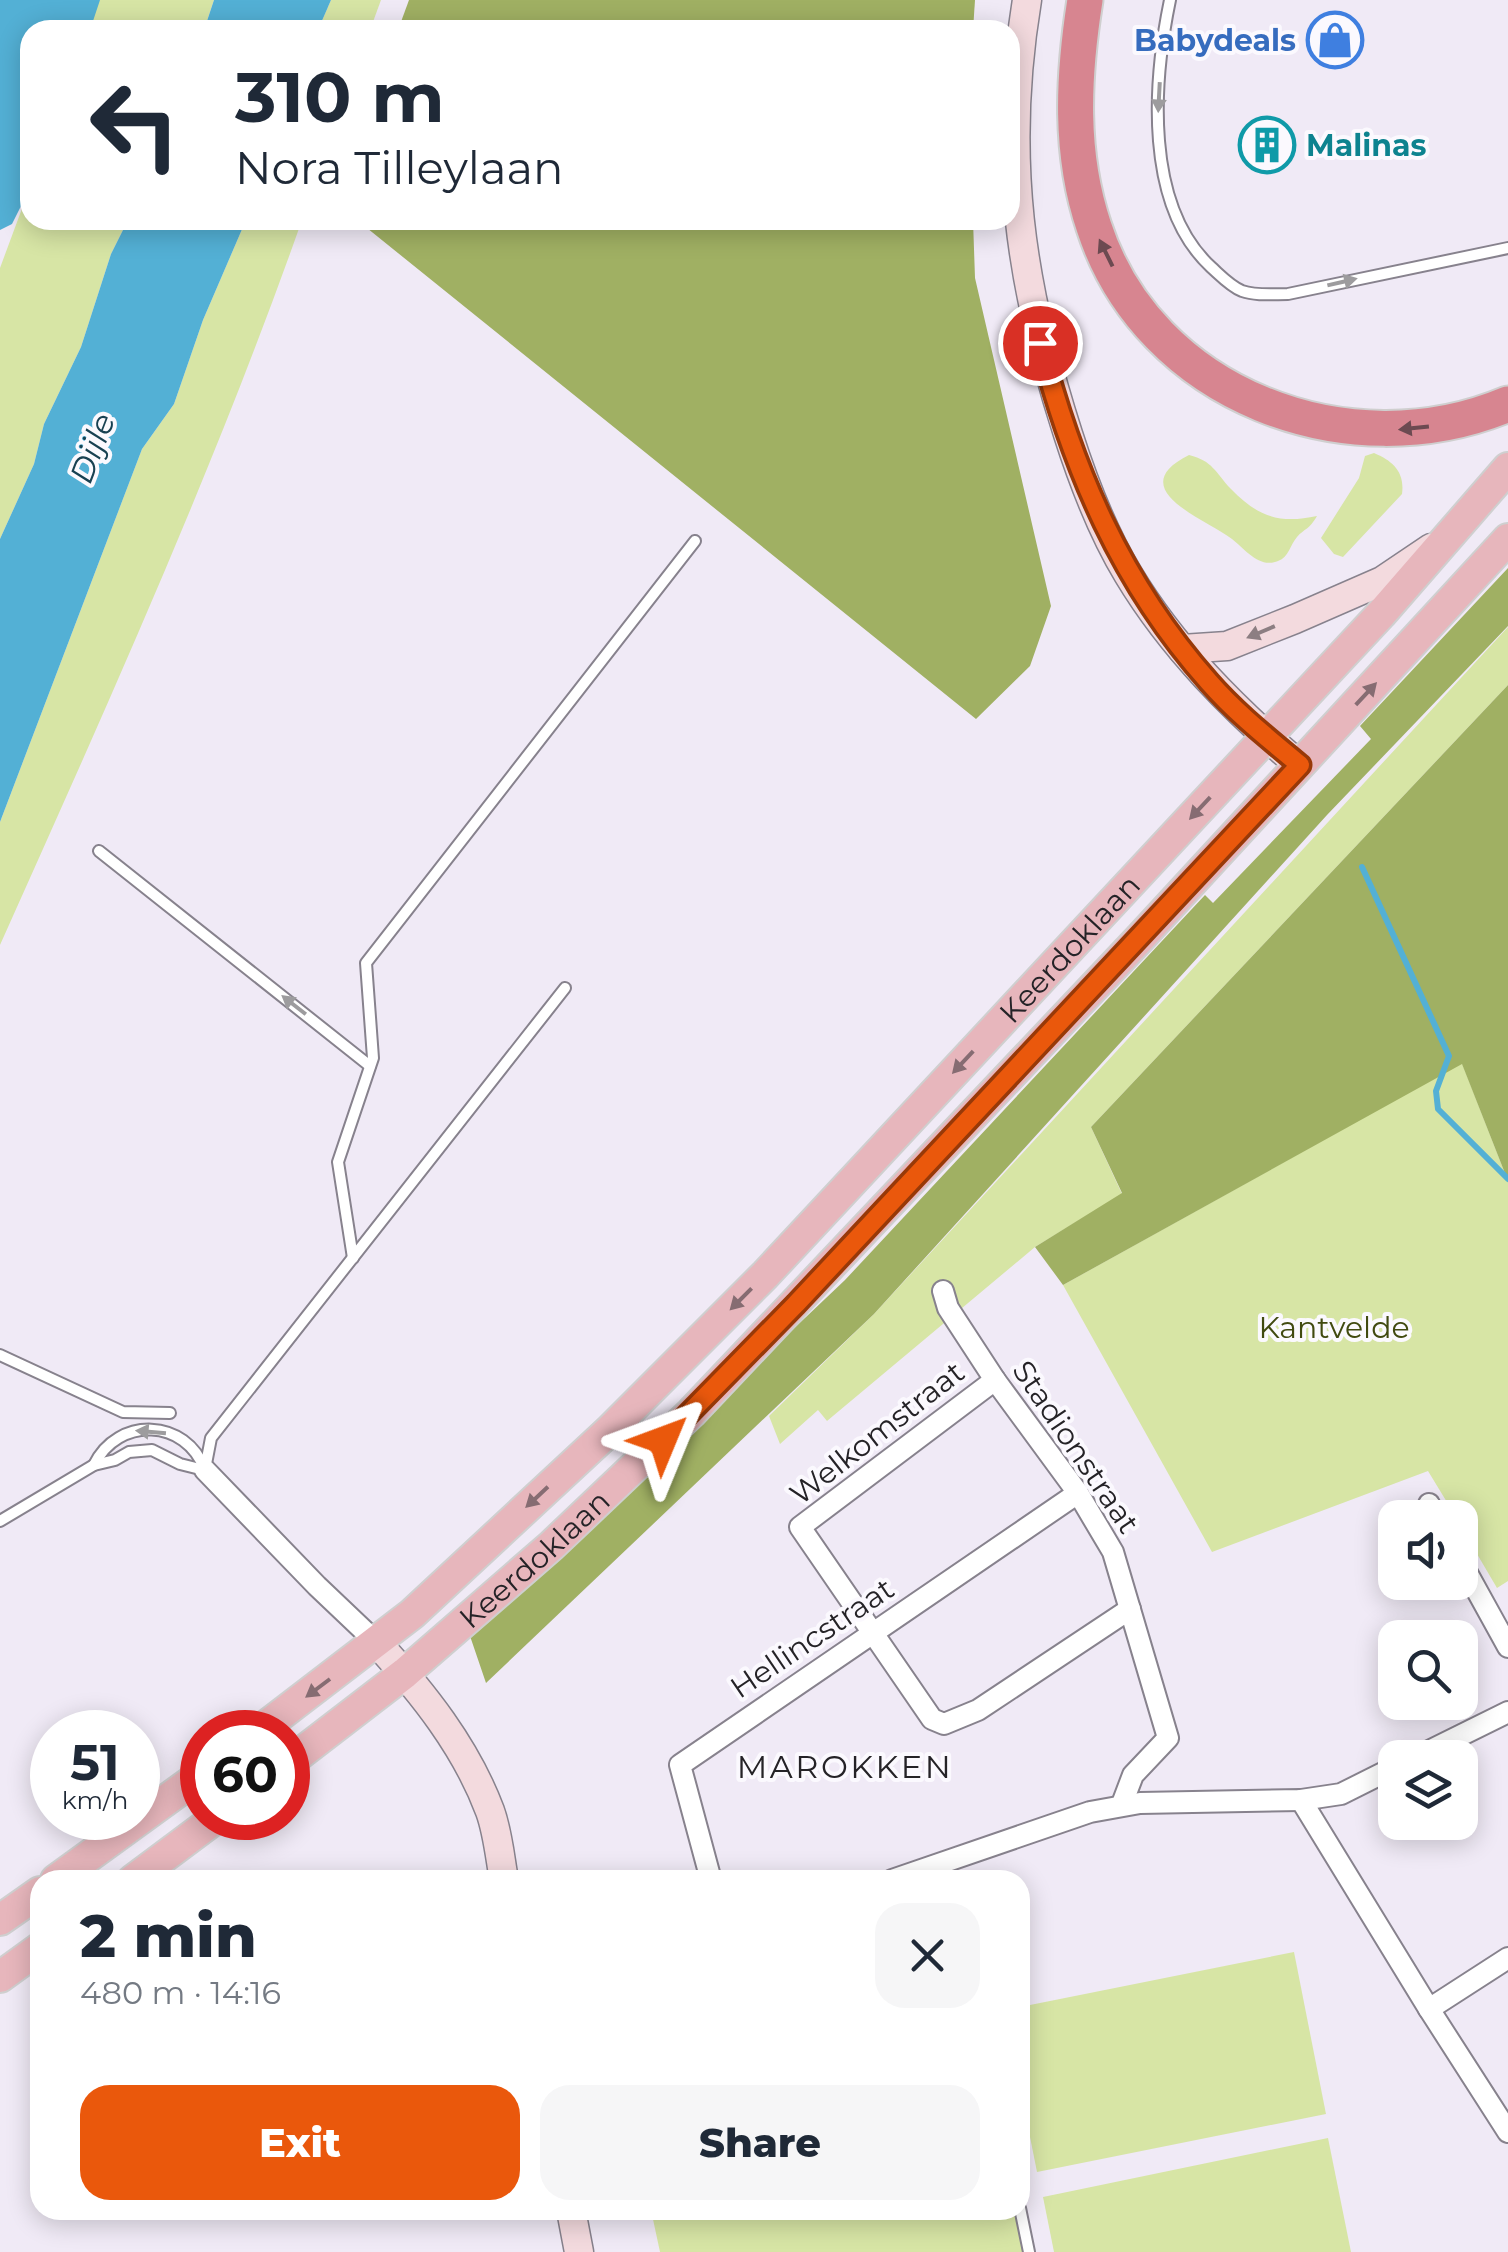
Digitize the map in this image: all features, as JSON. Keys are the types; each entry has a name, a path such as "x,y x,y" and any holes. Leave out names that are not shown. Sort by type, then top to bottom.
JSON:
{"highway":[{"path":"1085,0 1074,88 1084,190 1094,229 1106,255 1159,334 1180,354 1238,394 1318,423 1368,430 1422,428 1508,404"}],"main road":[{"name":"Keerdoklaan","path":"288,1710 378,1643 609,1431 765,1275 1381,614 1508,468"},
{"name":"Keerdoklaan","path":"310,1746 405,1673 551,1546 691,1414 1508,539"},
{"path":"70,1870 180,1790"},
{"path":"146,1870 187,1840"},
{"path":"0,1977 30,1955"}],"street":[{"path":"1020,53 1026,0"},
{"path":"1020,230 1036,328 1057,402 1088,488 1126,571 1211,684 1300,765"},
{"path":"1182,650 1227,646 1295,619 1382,581 1440,542"},
{"name":"Stadionstraat","path":"943,1291 948,1308 1078,1494 1112,1552 1168,1738 1133,1775 1122,1804"},
{"name":"Welkomstraat","path":"873,1633 800,1527 995,1380"},
{"path":"205,1470 378,1643 467,1756 491,1815 502,1870"},
{"name":"Hellincstraat","path":"709,1870 680,1765 1078,1494"},
{"path":"1478,1593 1508,1647"},
{"path":"873,1633 932,1720 944,1724 978,1710 1130,1609"},
{"path":"1451,1740 1508,1712"},
{"path":"949,1870 1090,1812 1122,1804 1301,1800 1341,1794 1378,1776"},
{"path":"1301,1800 1428,2010 1508,2132"},
{"path":"1428,2010 1508,1958"},
{"path":"573,2220 580,2252"}],"lane":[{"path":"1170,0 1158,104 1159,154 1178,216 1196,253 1226,281 1242,291 1288,294 1508,248"},
{"path":"353,1258 338,1162 372,1058 366,962 695,540"},
{"path":"99,851 370,1066"},
{"path":"205,1470 210,1438 565,988"},
{"path":"0,1355 123,1412 170,1413"},
{"path":"94,1465 103,1447 114,1438 133,1430 152,1430 185,1442 200,1456 205,1470"},
{"path":"0,1521 94,1465 143,1449 162,1452 180,1464 205,1470"},
{"path":"1022,2220 1029,2252"}],"green space":[{"path":"99,0 214,0 207,20 92,20"},
{"path":"331,0 381,0 374,20 322,20"},
{"path":"409,0 975,0 974,20 402,20"},
{"path":"20,214 20,230 123,230 111,254 81,347 44,424 34,464 0,539 0,268"},
{"path":"242,230 298,230 196,495 0,945 0,822 142,449 174,404 203,320"},
{"path":"369,230 973,230 975,278 1051,606 1030,666 976,719"},
{"path":"1374,453 1396,468 1402,479 1402,494 1343,557 1334,554 1321,538 1359,478 1365,456"},
{"path":"1189,455 1209,464 1241,499 1260,512 1292,519 1317,516 1282,559 1271,563 1259,560 1189,513 1166,491 1163,480 1170,468"},
{"path":"1508,568 1508,626 1327,815 874,1314 486,1683 470,1636 845,1280 1205,895 1213,903 1371,739 1360,726"},
{"path":"1508,627 1508,685 1091,1127 1122,1194 1035,1247 827,1421 818,1410 780,1444 769,1416 874,1314"},
{"path":"1508,685 1508,1181 1462,1064 1063,1285 1035,1247 1122,1193 1091,1127"},
{"name":"Kantvelde","path":"1462,1063 1508,1181 1508,1581 1497,1588 1478,1556 1478,1500 1446,1500 1428,1471 1212,1552 1063,1285"},
{"path":"1294,1952 1326,2114 1037,2172 1030,2137 1030,2005"},
{"path":"1328,2138 1351,2252 1054,2252 1043,2197"},
{"path":"653,2220 1016,2220 1023,2252 660,2252"}],"water":[{"path":"0,0 100,0 93,20 20,20 20,208 12,224 0,230"},
{"path":"214,0 331,0 322,20 207,20"},
{"name":"Dijle","path":"123,230 242,230 203,320 174,404 142,449 0,822 0,539 34,464 44,424 81,347 111,254"}],"waterway":[{"path":"1362,867 1449,1056 1436,1091 1438,1109 1508,1179"}],"place":[{"name":"Babydeals","path":"1335,40"},
{"name":"Malinas","path":"1267,145"}],"district":[{"name":"MAROKKEN","path":"845,1766"}],"route":[{"path":"663,1440 796,1304 1300,765 1211,684 1150,608 1126,571 1076,461 1040,343"}]}
